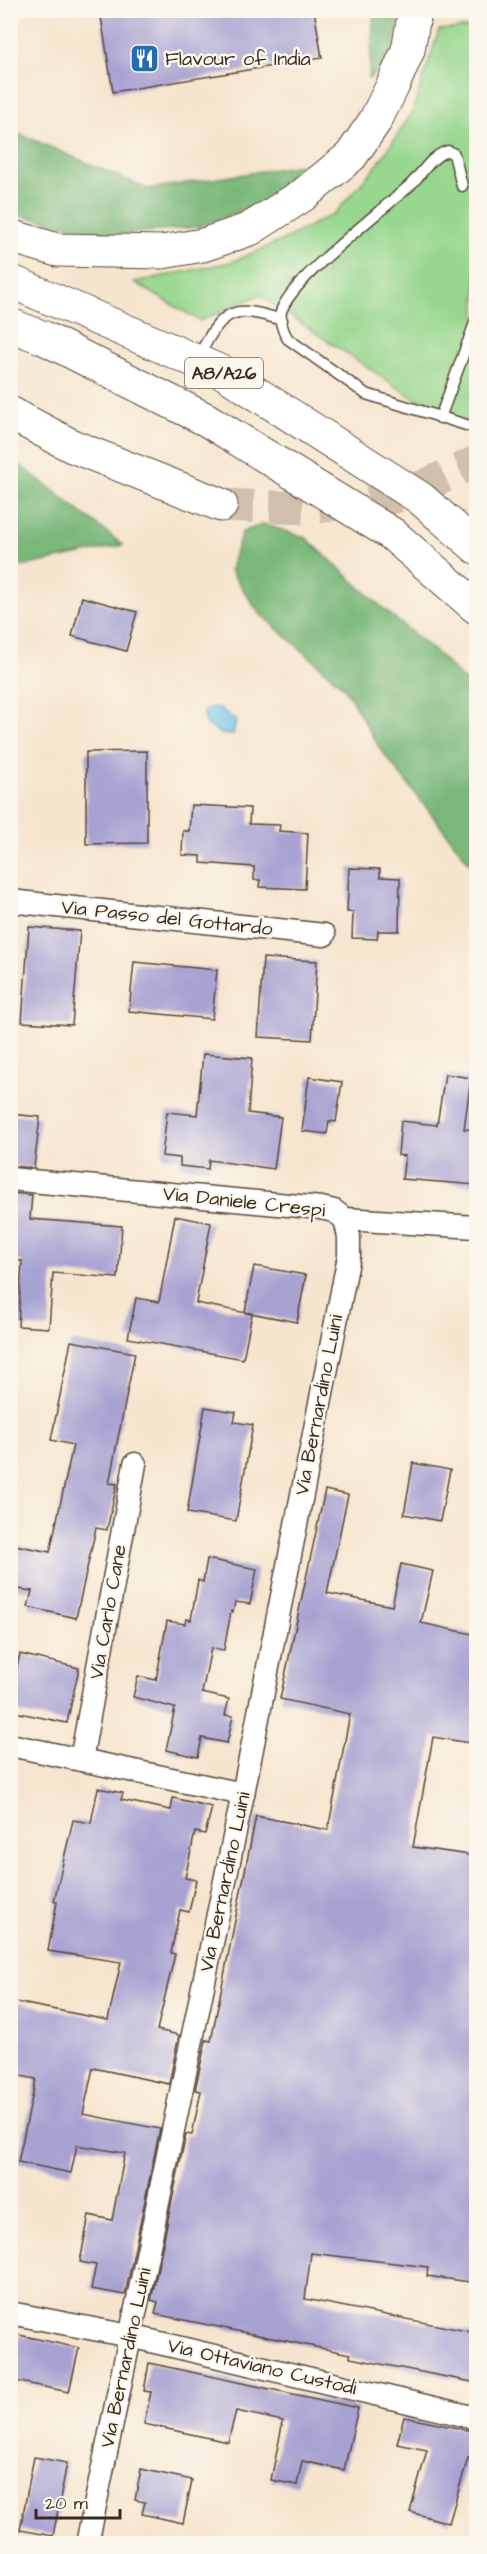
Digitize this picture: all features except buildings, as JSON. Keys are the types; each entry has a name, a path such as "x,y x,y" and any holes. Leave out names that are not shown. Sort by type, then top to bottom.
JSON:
{"highway":[{"path":"10,236 57,250 162,252 203,245 250,229 303,195 351,156 375,121 393,86 408,50 415,10"},
{"name":"A8/A26","path":"10,281 226,374 420,498 477,547"},
{"path":"10,325 44,338 207,420 392,534 477,607"},
{"path":"10,413 72,446 221,505"}],"street":[{"name":"Via Passo del Gottardo","path":"10,901 324,934"},
{"name":"Via Daniele Crespi","path":"10,1179 321,1208 334,1211 345,1219 477,1227"},
{"name":"Via Bernardino Luini","path":"87,2544 243,1794 349,1256 349,1237 345,1219"},
{"name":"Via Carlo Cane","path":"81,1760 135,1464"},
{"path":"10,1745 243,1794"},
{"name":"Via Ottaviano Custodi","path":"10,2313 130,2336 477,2418"}],"lane":[{"path":"462,186 454,154 448,151 440,153 413,183 303,280 281,310 282,331 288,339 366,394 477,428"},
{"path":"201,352 212,331 223,317 236,312 256,312 282,320"},
{"path":"440,418 477,321"}],"green space":[{"path":"374,11 401,11 391,57 369,79"},
{"path":"473,27 476,46 476,426 412,397 259,295 200,321 134,282 231,262 281,241 335,213 378,164 412,113 439,30"},
{"path":"10,130 148,189 314,163 289,194 196,227 111,235 11,214"},
{"path":"11,458 123,545 14,568 11,566"},
{"path":"264,524 306,538 385,610 440,656 476,692 476,867 472,866 379,747 344,687 259,613 230,570 242,532"}],"water":[{"path":"212,707 219,708 236,721 233,735 221,734 205,723 204,710"}],"tunnel":[{"path":"221,505 308,508 402,496 476,462"}],"place":[{"name":"Flavour of India","path":"144,59"}]}
